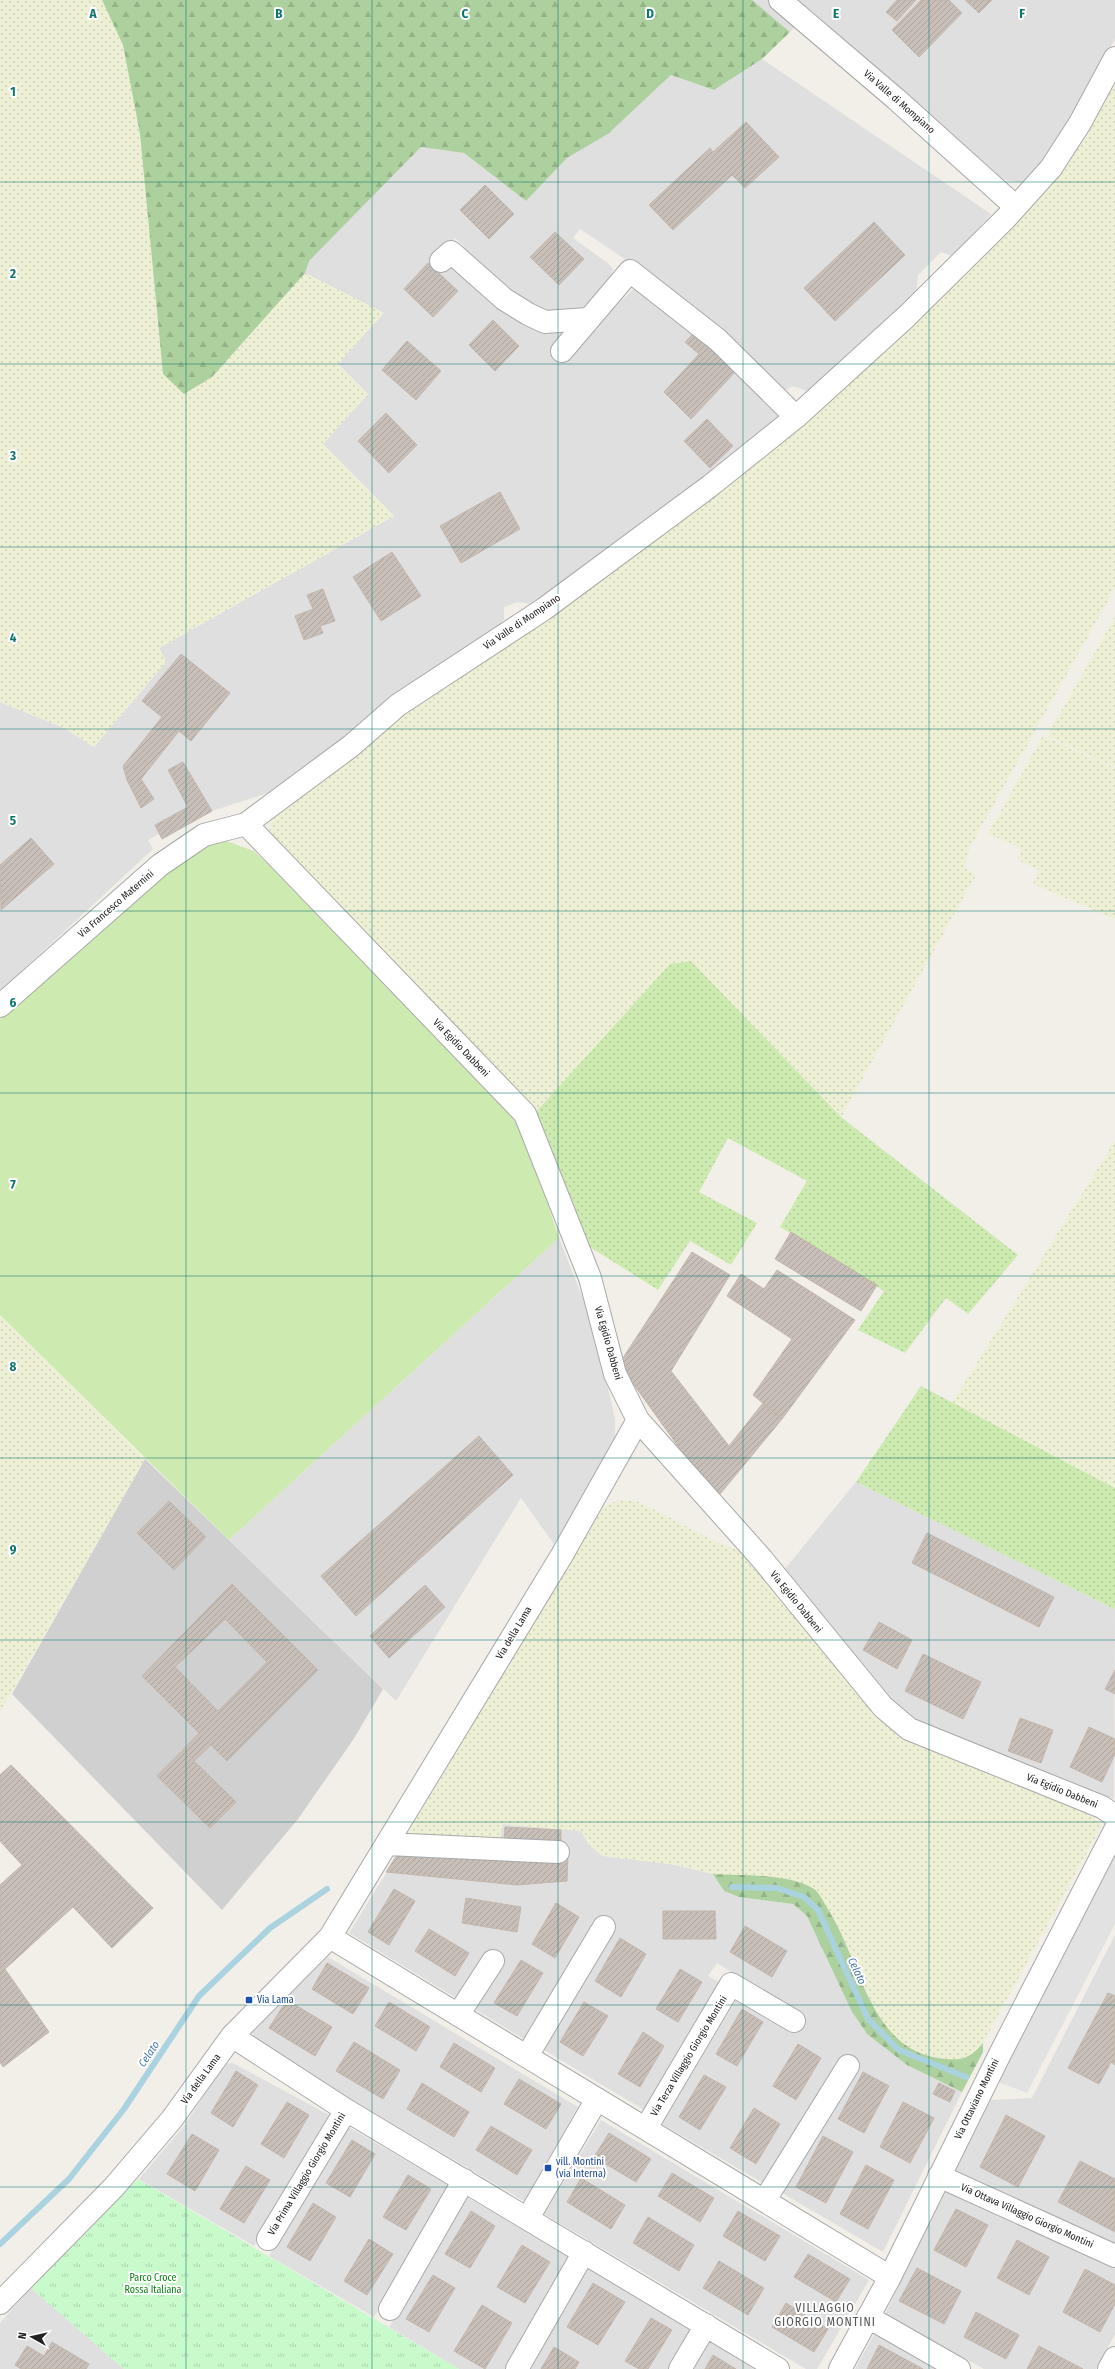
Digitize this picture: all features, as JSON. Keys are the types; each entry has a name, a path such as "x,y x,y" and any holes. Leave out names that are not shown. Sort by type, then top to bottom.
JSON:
{"street":[{"name":"Via Valle di Mompiano","path":"780,0 896,99 1016,207"},
{"name":"Via Valle di Mompiano","path":"246,824 351,746 398,705 544,609 710,486 796,417 907,316 1016,207 1051,168 1080,123 1115,58"},
{"path":"451,251 504,299 528,314 545,322 588,318"},
{"path":"562,351 588,318 612,295 630,271 718,340 796,417"},
{"name":"Via Francesco Maternini","path":"0,1006 160,865 204,836 246,824"},
{"name":"Via Egidio Dabbeni","path":"246,824 525,1114 590,1278 615,1374 638,1420 762,1559 883,1707 909,1729 1102,1807 1115,1816"},
{"name":"Via della Lama","path":"0,2303 114,2187 172,2119 232,2036 330,1937 562,1555 638,1420"},
{"name":"Via Ottaviano Montini","path":"840,2369 890,2277 980,2094 1115,1830"},
{"path":"386,1844 558,1852"},
{"path":"526,2056 604,1927"},
{"path":"330,1937 890,2277"},
{"path":"458,2015 493,1961"},
{"name":"Via Terza Villaggio Giorgio Montini","path":"646,2128 731,1984 794,2021"},
{"name":"Via Prima Villaggio Giorgio Montini","path":"232,2036 346,2110 778,2369"},
{"path":"764,2200 848,2066"},
{"path":"528,2218 597,2099"},
{"name":"Via Prima Villaggio Giorgio Montini","path":"268,2239 346,2110"},
{"name":"Via Ottava Villaggio Giorgio Montini","path":"939,2176 1115,2256"},
{"path":"390,2309 464,2180"},
{"path":"517,2369 584,2252"},
{"path":"868,2317 959,2369"},
{"path":"680,2369 706,2325"},
{"path":"1109,2369 1115,2358"}],"shaded area":[{"path":"752,0 1115,0 1115,39 1074,115 1034,174 1024,183 999,179 811,10 790,32"},
{"path":"762,59 991,214 953,256 941,252 918,275 916,294 818,385 807,391 792,386 781,394 724,337 626,260 580,229 573,238 609,264 613,269 610,280 579,313 541,311 509,294 458,251 464,246 455,238 437,257 446,265 452,258 503,307 545,329 568,331 568,337 559,348 565,353 637,286 716,348 785,415 541,606 518,602 504,607 504,619 496,630 379,708 330,752 274,791 212,811 162,839 159,834 148,840 153,849 0,991 0,702 64,728 94,747 166,662 159,648 394,516 323,444 368,394 338,364 383,313 305,273 308,261 421,147 464,153 526,201 567,158 608,134 671,75 714,90"},
{"path":"559,1238 595,1330 615,1419 615,1441 611,1456 554,1544 521,1498 396,1701 229,1540"},
{"path":"145,1459 383,1689 353,1740 298,1819 222,1910 12,1694"},
{"path":"856,1482 1115,1609 1114,1799 957,1739 914,1720 894,1706 784,1570"},
{"path":"503,1824 582,1831 589,1845 713,1874 724,1891 739,1897 793,1904 807,1916 851,2010 867,2034 907,2065 962,2092 883,2252 782,2193 860,2065 842,2055 763,2183 662,2124 738,1997 794,2032 802,2019 717,1963 708,1976 721,1983 644,2110 544,2050 616,1928 597,1917 524,2039 349,1933 408,1838 499,1842"},
{"path":"1115,1855 1115,1924 1027,2093 998,2082"},
{"path":"1115,1935 1115,2245 955,2171 991,2100 1032,2098"},
{"path":"328,1957 578,2107 524,2201 271,2052 251,2032"},
{"path":"233,2063 329,2115 254,2246 139,2179 184,2126 225,2064"},
{"path":"601,2120 869,2280 817,2369 806,2369 544,2214"},
{"path":"345,2125 450,2186 374,2317 269,2256"},
{"path":"946,2190 1115,2269 1115,2334 1096,2369 984,2369 885,2314"},
{"path":"465,2196 571,2258 506,2369 459,2369 389,2327"},
{"path":"587,2268 693,2330 670,2369 527,2369"},
{"path":"31,2288 124,2369 0,2369 0,2323"},
{"path":"876,2331 947,2369 855,2369"},
{"path":"707,2340 754,2369 689,2369"}],"green space":[{"path":"0,0 102,0 123,45 140,134 163,374 212,377 305,273 384,313 338,364 368,394 323,444 394,516 159,648 166,662 94,747 64,728 0,702"},
{"path":"102,0 752,0 790,32 762,59 714,90 671,75 608,134 567,158 526,201 464,153 421,147 309,261 305,273 212,377 184,394 163,374 140,134 123,45"},
{"path":"1115,77 1115,588 970,847 964,868 976,875 841,1117 691,961 670,964 534,1114 272,837 269,827 274,818 353,754 395,716 548,614 965,271"},
{"path":"1115,617 1115,767 1047,736"},
{"path":"1043,736 1115,768 1115,919 1033,884 1039,870 1018,860 1021,848 988,834"},
{"path":"226,841 254,851 293,887 511,1113 535,1165 559,1238 229,1540 0,1315 0,1019 164,874 205,842"},
{"path":"691,961 841,1117 1018,1255 968,1314 946,1298 905,1353 858,1330 884,1291 780,1227 807,1181 728,1138 699,1192 757,1223 731,1265 690,1241 658,1290 590,1247 552,1160 534,1114 670,964"},
{"path":"1115,1141 1115,1488 952,1403"},
{"path":"0,1315 145,1459 0,1712"},
{"path":"921,1386 1115,1488 1115,1609 856,1482"},
{"path":"620,1500 639,1502 717,1542 744,1552 880,1719 898,1735 1093,1816 1102,1825 983,2043 972,2056 954,2060 927,2056 895,2039 873,2006 836,1921 796,1880 713,1874 677,1865 602,1856 589,1845 581,1831 503,1824 499,1842 408,1838 411,1828 604,1506"},
{"path":"713,1874 751,1875 779,1878 792,1880 814,1889 822,1899 840,1931 870,1999 882,2020 896,2037 915,2051 946,2059 964,2058 973,2053 983,2043 983,2052 962,2092 907,2065 867,2034 851,2010 807,1916 793,1904 739,1897 724,1891"},
{"name":"Parco Croce Rossa Italiana","path":"138,2179 459,2369 124,2369 31,2288"}],"building":[{"path":"897,0 916,0 897,21 886,12"},
{"path":"921,0 949,0 962,13 919,57 892,30"},
{"path":"965,0 992,0 979,13"},
{"path":"746,122 779,157 745,188 732,175 673,230 649,205 710,148 713,152"},
{"path":"485,185 514,214 489,239 460,210"},
{"path":"874,222 905,255 835,321 804,288"},
{"path":"555,232 584,259 559,285 530,257"},
{"path":"428,263 458,291 433,317 404,289"},
{"path":"493,320 519,346 495,371 469,345"},
{"path":"695,332 736,371 691,419 664,392 699,354 685,342"},
{"path":"407,341 441,371 416,400 382,370"},
{"path":"386,413 417,445 389,473 358,441"},
{"path":"707,419 733,446 710,468 684,441"},
{"path":"500,492 520,529 461,563 440,526"},
{"path":"392,552 421,596 381,621 353,577"},
{"path":"323,589 335,621 320,626 323,633 304,640 295,616 313,609 307,595"},
{"path":"181,654 230,693 191,741 179,731 141,779 154,799 141,808 127,780 123,766 162,717 142,701"},
{"path":"183,762 212,811 162,839 155,825 188,807 168,770"},
{"path":"31,838 54,864 1,910 0,865"},
{"path":"791,1232 877,1285 861,1311 775,1259"},
{"path":"692,1252 730,1275 671,1371 729,1446 763,1403 782,1419 716,1499 619,1364"},
{"path":"777,1270 855,1320 782,1419 753,1395 792,1339 727,1296 741,1274 764,1289"},
{"path":"479,1436 513,1475 356,1616 321,1576"},
{"path":"169,1501 206,1537 174,1570 137,1533"},
{"path":"927,1533 1054,1597 1039,1627 912,1563"},
{"path":"232,1584 318,1670 227,1761 211,1745 194,1761 183,1750 199,1733 142,1676","holes":["225,1619 267,1662 218,1711 175,1667"]},
{"path":"425,1585 445,1607 389,1658 370,1636"},
{"path":"879,1622 912,1640 897,1669 863,1650"},
{"path":"923,1654 981,1682 963,1719 905,1691"},
{"path":"1115,1670 1115,1694 1105,1689"},
{"path":"1020,1718 1053,1730 1041,1763 1008,1751"},
{"path":"1089,1727 1115,1739 1115,1754 1102,1782 1070,1767"},
{"path":"183,1750 236,1802 210,1828 157,1776"},
{"path":"11,1765 153,1908 112,1948 73,1907 5,1969 49,2032 3,2067 0,2062 0,1885 22,1865 0,1841 0,1775"},
{"path":"505,1827 561,1830 561,1843 504,1839"},
{"path":"403,1846 568,1853 567,1881 517,1885 386,1872"},
{"path":"394,1889 415,1901 389,1945 368,1932"},
{"path":"466,1898 521,1907 517,1932 462,1923"},
{"path":"556,1903 579,1917 555,1958 532,1944"},
{"path":"663,1911 715,1911 716,1939 663,1939"},
{"path":"745,1926 787,1951 772,1977 730,1952"},
{"path":"429,1929 469,1953 455,1976 415,1951"},
{"path":"620,1938 646,1954 621,1997 595,1981"},
{"path":"521,1960 543,1973 517,2016 494,2003"},
{"path":"327,1963 369,1988 353,2014 312,1989"},
{"path":"680,1969 702,1982 678,2022 656,2009"},
{"path":"1108,1993 1115,1996 1115,2065 1111,2062 1099,2084 1068,2068"},
{"path":"287,2000 332,2027 315,2056 269,2028"},
{"path":"389,2002 430,2027 416,2051 375,2026"},
{"path":"584,2002 608,2016 583,2056 560,2042"},
{"path":"742,2009 763,2022 737,2066 716,2054"},
{"path":"643,2032 664,2046 640,2087 618,2074"},
{"path":"354,2042 400,2070 383,2099 336,2071"},
{"path":"454,2043 495,2068 481,2092 440,2067"},
{"path":"798,2044 821,2058 796,2100 773,2086"},
{"path":"236,2071 258,2085 233,2127 211,2113"},
{"path":"863,2072 889,2086 864,2133 838,2119"},
{"path":"704,2075 726,2087 700,2130 679,2117"},
{"path":"519,2079 561,2104 546,2129 504,2104"},
{"path":"422,2083 469,2112 454,2137 407,2109"},
{"path":"939,2083 955,2091 950,2102 933,2094"},
{"path":"287,2102 309,2115 284,2158 261,2144"},
{"path":"903,2102 934,2118 910,2163 880,2147"},
{"path":"754,2108 780,2124 756,2164 730,2148"},
{"path":"1006,2115 1045,2136 1018,2187 980,2167"},
{"path":"491,2126 532,2150 517,2175 476,2150"},
{"path":"609,2133 651,2159 636,2182 594,2157"},
{"path":"192,2134 219,2150 195,2191 167,2174"},
{"path":"823,2136 853,2152 826,2203 796,2187"},
{"path":"352,2140 375,2154 350,2197 326,2183"},
{"path":"1080,2161 1115,2179 1115,2232 1058,2202"},
{"path":"866,2165 894,2180 868,2229 840,2214"},
{"path":"246,2166 270,2180 244,2223 220,2209"},
{"path":"672,2173 714,2198 700,2222 658,2196"},
{"path":"408,2175 431,2189 406,2230 383,2217"},
{"path":"581,2178 625,2205 611,2229 567,2202"},
{"path":"313,2203 336,2217 310,2261 287,2247"},
{"path":"956,2209 988,2225 966,2267 934,2250"},
{"path":"471,2211 495,2226 470,2268 445,2254"},
{"path":"738,2211 780,2236 765,2261 723,2236"},
{"path":"648,2217 694,2245 679,2271 633,2243"},
{"path":"369,2239 393,2254 367,2295 344,2281"},
{"path":"1017,2240 1049,2257 1029,2295 997,2278"},
{"path":"522,2245 550,2262 525,2303 497,2287"},
{"path":"808,2254 850,2279 836,2302 794,2277"},
{"path":"719,2261 764,2288 748,2315 703,2288"},
{"path":"917,2268 961,2291 944,2324 899,2301"},
{"path":"1085,2269 1115,2285 1115,2304 1100,2332 1063,2312"},
{"path":"433,2275 455,2288 429,2332 406,2319"},
{"path":"593,2283 625,2302 598,2345 567,2327"},
{"path":"786,2303 828,2329 814,2352 772,2327"},
{"path":"482,2305 512,2323 485,2369 454,2351"},
{"path":"976,2312 1019,2335 1006,2359 964,2337"},
{"path":"651,2318 672,2330 648,2369 639,2369 625,2361"},
{"path":"52,2342 89,2364 86,2369 21,2369 15,2365 27,2346 44,2356"},
{"path":"879,2345 923,2369 867,2369"},
{"path":"1039,2346 1083,2369 1027,2369"},
{"path":"554,2347 579,2362 575,2369 541,2369"},
{"path":"713,2355 736,2369 705,2369"}],"waterway":[{"name":"Celato","path":"732,1887 777,1888 804,1897 818,1910 868,2019 899,2050 966,2077"},
{"name":"Celato","path":"0,2244 69,2179 124,2109 199,1996 270,1928 327,1889"}],"place":[{"name":"Via Lama","path":"249,2000"},
{"name":"vill. Montini (via Interna)","path":"548,2168"}],"district":[{"name":"VILLAGGIO GIORGIO MONTINI","path":"825,2315"}]}
